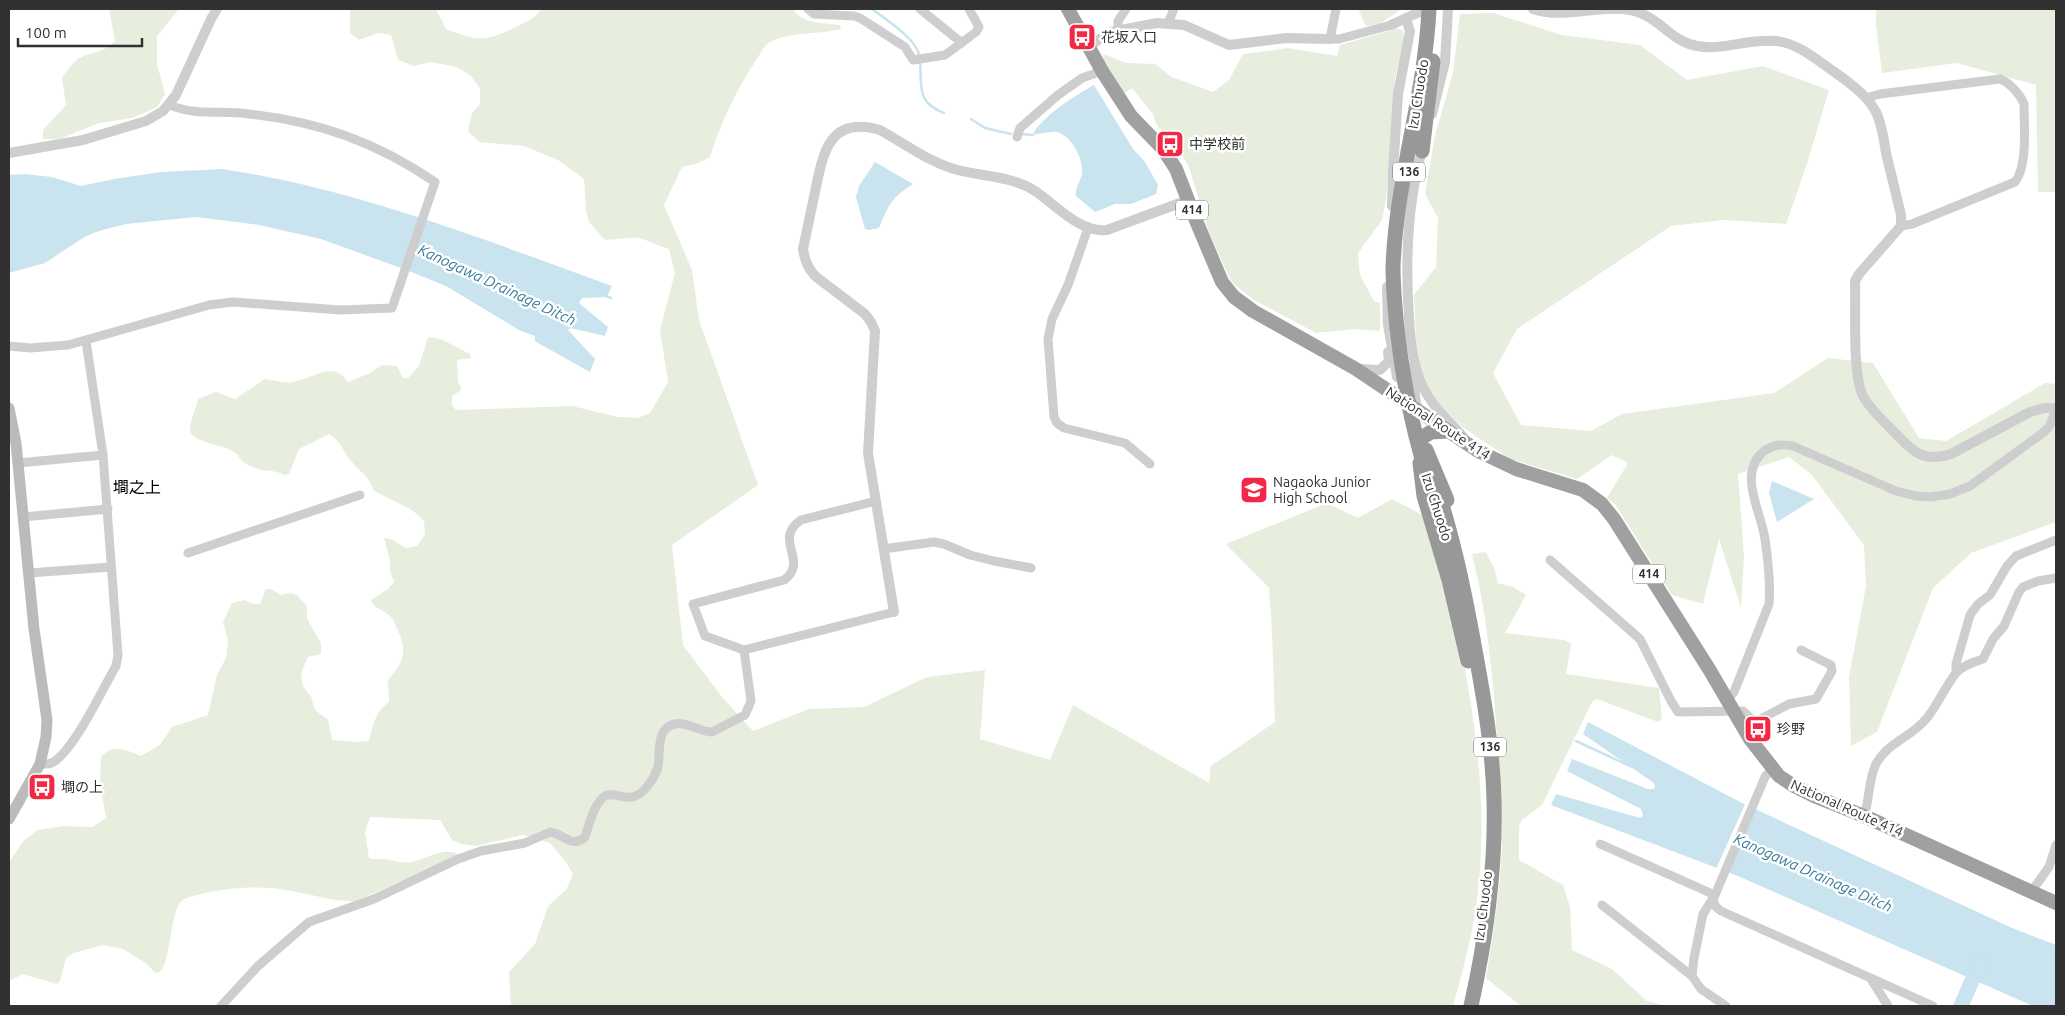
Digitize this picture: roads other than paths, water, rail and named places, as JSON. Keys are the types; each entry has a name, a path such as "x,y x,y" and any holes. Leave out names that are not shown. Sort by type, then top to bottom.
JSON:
{"highway":[{"name":"National Route 414","path":"1068,9 1102,71 1131,116 1162,149 1176,169 1222,282 1234,297 1252,311 1356,369 1469,446 1516,469 1583,490 1602,504 1614,519 1731,705 1750,739 1772,769 1801,790 1864,816 2056,903"},
{"path":"1422,151 1434,44 1430,14"},
{"name":"Izu Chuodo","path":"1430,14 1399,212 1393,275 1405,384 1424,468 1435,493 1458,578 1493,775 1494,837 1487,916 1480,967 1471,1006"},
{"name":"Izu Chuodo","path":"1399,328 1398,279 1401,224 1430,14"},
{"path":"1393,198 1420,80"},
{"path":"1404,400 1419,454 1424,496 1449,580 1481,702"},
{"path":"1417,409 1432,468 1450,507 1468,569 1485,687 1481,702"},
{"path":"1423,437 1431,432 1447,431"},
{"name":"Izu Chuodo","path":"1466,1006 1476,964 1489,844 1488,775 1481,702"}],"main road":[{"path":"9,408 18,463 34,628 47,720 46,737 40,764 9,818"}],"street":[{"path":"9,153 83,140 157,116 170,105 176,95 210,19 217,9"},
{"path":"808,9 814,14 860,18 905,47 913,60 945,55 976,32 978,28 969,9"},
{"path":"920,9 962,43"},
{"path":"1118,30 1118,21 1126,9"},
{"path":"1168,22 1174,9"},
{"path":"1330,39 1336,9"},
{"path":"1404,400 1396,371 1409,222 1422,151 1444,62 1448,9"},
{"path":"1533,9 1548,13 1617,9 1647,12 1678,38 1698,47 1773,41 1796,47 1811,55 1866,98 1876,113 1901,215 1901,226"},
{"path":"1089,46 1098,39 1118,30 1168,22 1184,25 1229,45 1287,38 1330,39 1345,37 1430,14"},
{"path":"1406,19 1410,31 1398,94 1392,172 1393,198 1386,263 1399,328 1409,348 1417,409"},
{"path":"1017,137 1020,128 1058,95 1082,78 1102,71"},
{"path":"1731,705 1734,692 1770,599 1765,538 1751,481 1752,467 1758,456 1769,448 1781,444 1793,446 1896,490 1916,496 1931,497 1950,494 1970,486 2044,432 2049,427 2056,409 2044,408 2030,412 1940,458 1928,457 1913,452 1868,404 1862,393 1856,363 1855,282 1859,274 1901,226 1912,224 2016,182 2021,176 2024,104 2021,97 2005,81 2000,79 1880,94 1866,98"},
{"path":"9,346 41,348 86,341 209,305 233,302 348,310 392,308 435,182 384,151 333,130 276,117 235,112 192,112 170,105"},
{"path":"876,501 801,520 795,524 791,529 788,542 795,566 784,580 693,604 705,636 744,650 894,612 883,549 876,501 868,453 874,331 872,322 865,314 815,276 809,270 804,260 803,249 820,164 829,142 839,133 851,127 867,126 880,130 953,169 997,176 1034,190 1088,228 1099,231 1107,230 1188,200"},
{"path":"1088,228 1068,285 1050,327 1048,339 1054,417 1057,423 1064,428 1125,443 1150,464"},
{"path":"1356,369 1374,371 1380,370 1387,364 1399,328"},
{"path":"1399,328 1413,356 1423,387 1430,400 1469,446"},
{"path":"40,764 48,765 54,762 67,750 116,666 118,640 108,509 103,455 86,341"},
{"path":"18,463 103,455"},
{"path":"188,553 360,495"},
{"path":"23,517 108,509"},
{"path":"1956,673 1956,664 1970,615 1978,604 1990,595 2007,566 2016,556 2056,540"},
{"path":"883,549 934,542 944,544 970,555 1031,568"},
{"path":"1550,560 1640,639 1678,712 1731,705 1744,711 1755,722 1789,704 1816,699 1832,671 1831,665 1801,650"},
{"path":"29,573 111,567"},
{"path":"1864,816 1869,801 1871,776 1877,763 1889,747 1917,729 1927,719 1956,673 1968,664 1983,659 1993,639 2004,626 2023,587 2038,581 2056,578"},
{"path":"221,1006 270,956 309,922 374,899 441,867 481,851 525,843 550,832 573,842 582,840 586,837 597,805 604,796 611,794 627,798 634,797 648,786 658,769 662,734 668,727 684,724 706,732 712,732 745,715 751,701 744,650"},
{"path":"1692,976 1704,914 1715,895 1765,777 1772,769"},
{"path":"1600,844 1715,895"},
{"path":"2031,892 2049,867 2056,845"},
{"path":"1715,895 1716,906 1721,911 1933,1006"},
{"path":"1602,905 1692,976 1701,989 1726,1006"},
{"path":"1871,978 1888,1006"}],"water":[{"path":"1094,85 1133,149 1145,162 1158,185 1156,194 1131,204 1115,204 1095,212 1076,196 1082,168 1076,149 1068,138 1057,132 1033,135 1036,129 1051,114 1069,100"},
{"path":"875,162 913,184 891,202 879,228 869,230 865,229 856,197 859,186"},
{"name":"Kanogawa Drainage Ditch","path":"222,169 322,189 371,203 468,234 612,286 607,297 582,298 579,303 608,327 605,336 570,328 568,330 595,359 590,372 538,343 535,341 535,336 519,330 446,286 321,239 259,225 196,217 126,224 86,236 45,263 9,273 9,175 25,174 52,177 81,186 161,172"},
{"path":"1772,481 1814,499 1777,522 1769,493"},
{"name":"Kanogawa Drainage Ditch","path":"1588,722 1742,803 2012,928 2056,945 2056,1006 2033,1006 1738,876 1551,805 1556,794 1640,818 1643,816 1641,809 1567,771 1572,759 1648,789 1654,789 1655,787 1654,783 1583,734"}],"waterway":[{"path":"872,9 907,36 913,43 919,56"},
{"path":"920,61 922,93 929,104 944,113"},
{"path":"971,119 985,128 1011,134"},
{"path":"1021,134 1033,135"},
{"path":"606,296 611,298"},
{"path":"1576,741 1632,767"},
{"path":"1961,1006 1980,962"}],"place":[{"name":"花坂入口","path":"1082,37"},
{"name":"中学校前","path":"1170,144"},
{"name":"Nagaoka Junior High School","path":"1254,490"},
{"name":"珍野","path":"1758,729"},
{"name":"墹の上","path":"42,787"}],"district":[{"name":"墹之上","path":"137,487"}]}
